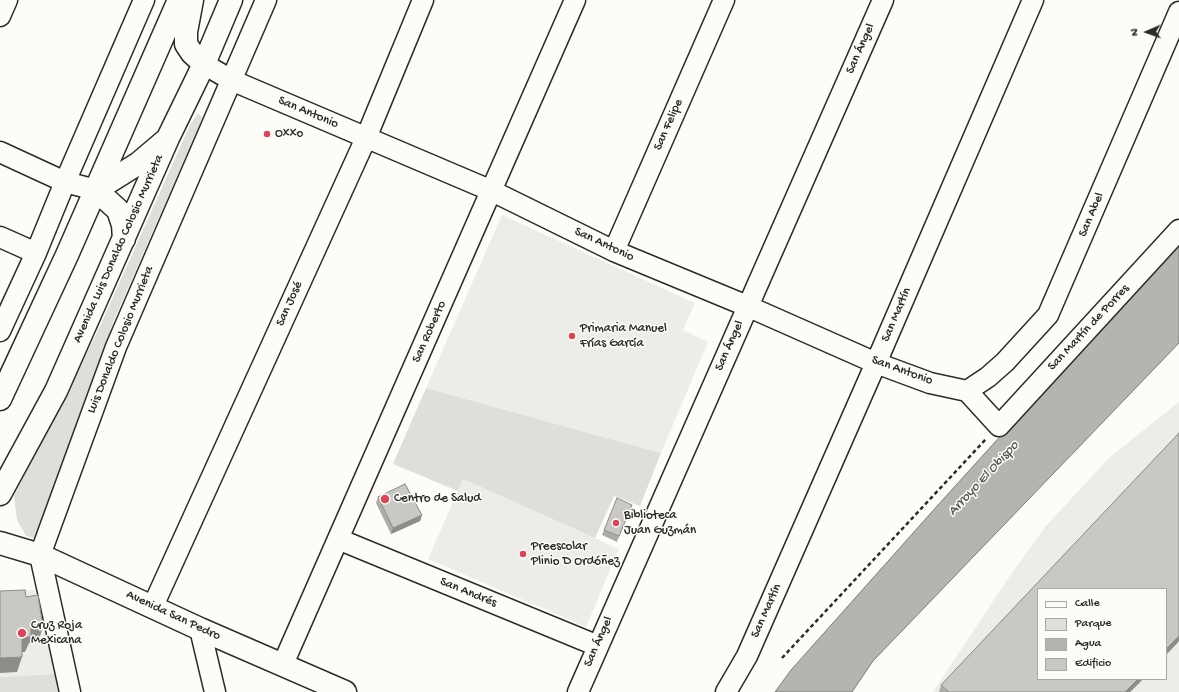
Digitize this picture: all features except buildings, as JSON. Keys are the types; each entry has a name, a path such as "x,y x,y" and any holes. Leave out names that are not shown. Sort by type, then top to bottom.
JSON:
{"main road":[{"path":"0,400 68,255 178,0"},
{"path":"192,0 186,32 186,44 192,53 204,64"},
{"name":"Avenida Luis Donaldo Colosio Murrieta","path":"0,494 56,391 168,138 204,64 231,0"},
{"path":"96,190 139,163 168,138"},
{"path":"96,190 118,210 123,224 124,239"},
{"name":"Avenida San Pedro","path":"0,543 40,555 200,629 345,692"}],"street":[{"path":"0,16 7,0"},
{"path":"0,331 36,253 65,182 144,0"},
{"name":"Luis Donaldo Colosio Murrieta","path":"40,555 116,347 266,0"},
{"name":"San José","path":"153,606 366,138 423,0"},
{"name":"San Roberto","path":"283,664 492,192 575,0"},
{"name":"San Felipe","path":"614,251 724,0"},
{"name":"San Ángel","path":"578,692 883,0"},
{"name":"San Martín","path":"726,692 747,656 1033,0"},
{"name":"San Abel","path":"967,391 988,377 1005,362 1048,315 1179,12"},
{"name":"San Antonio","path":"204,64 231,80 492,192 614,251 747,306 876,363 930,383 967,391"},
{"path":"0,152 65,182 96,190"},
{"name":"San Martín de Porres","path":"999,426 1179,230"},
{"path":"0,237 36,253"},
{"path":"967,391 999,426"},
{"name":"San Andrés","path":"338,539 598,646"},
{"path":"40,555 70,692"},
{"path":"200,629 215,692"}],"path":[{"path":"782,658 999,426"}],"shaded area":[{"name":"Primaria Manuel Frías García","path":"502,215 695,303 683,330 708,342 661,453 426,388"},
{"path":"1179,402 1179,692 933,692 1007,580 1045,527 1109,458"},
{"name":"Preescolar Plinio D Ordóñez","path":"463,479 619,549 586,627 428,559"},
{"name":"Cruz Roja Mexicana","path":"34,590 55,674 0,677 0,592"}],"green space":[{"path":"198,113 202,117 199,126 114,320 81,421 43,528 35,538 26,536 17,520 14,496 101,324 190,125"},
{"path":"426,388 661,453 640,506 614,496 595,538 463,479 458,491 393,464"},
{"path":"55,674 58,692 0,692 0,677"}],"water":[{"name":"Arroyo El Obispo","path":"1179,239 1179,343 873,661 852,692 775,692 791,670 938,505"}],"place":[{"name":"Oxxo","path":"267,134"},
{"name":"Primaria Manuel Frías García","path":"572,336"},
{"name":"Centro de Salud","path":"385,499"},
{"name":"Biblioteca Juan Guzmán","path":"616,523"},
{"name":"Preescolar Plinio D Ordóñez","path":"523,554"},
{"name":"Cruz Roja Mexicana","path":"22,633"}]}
